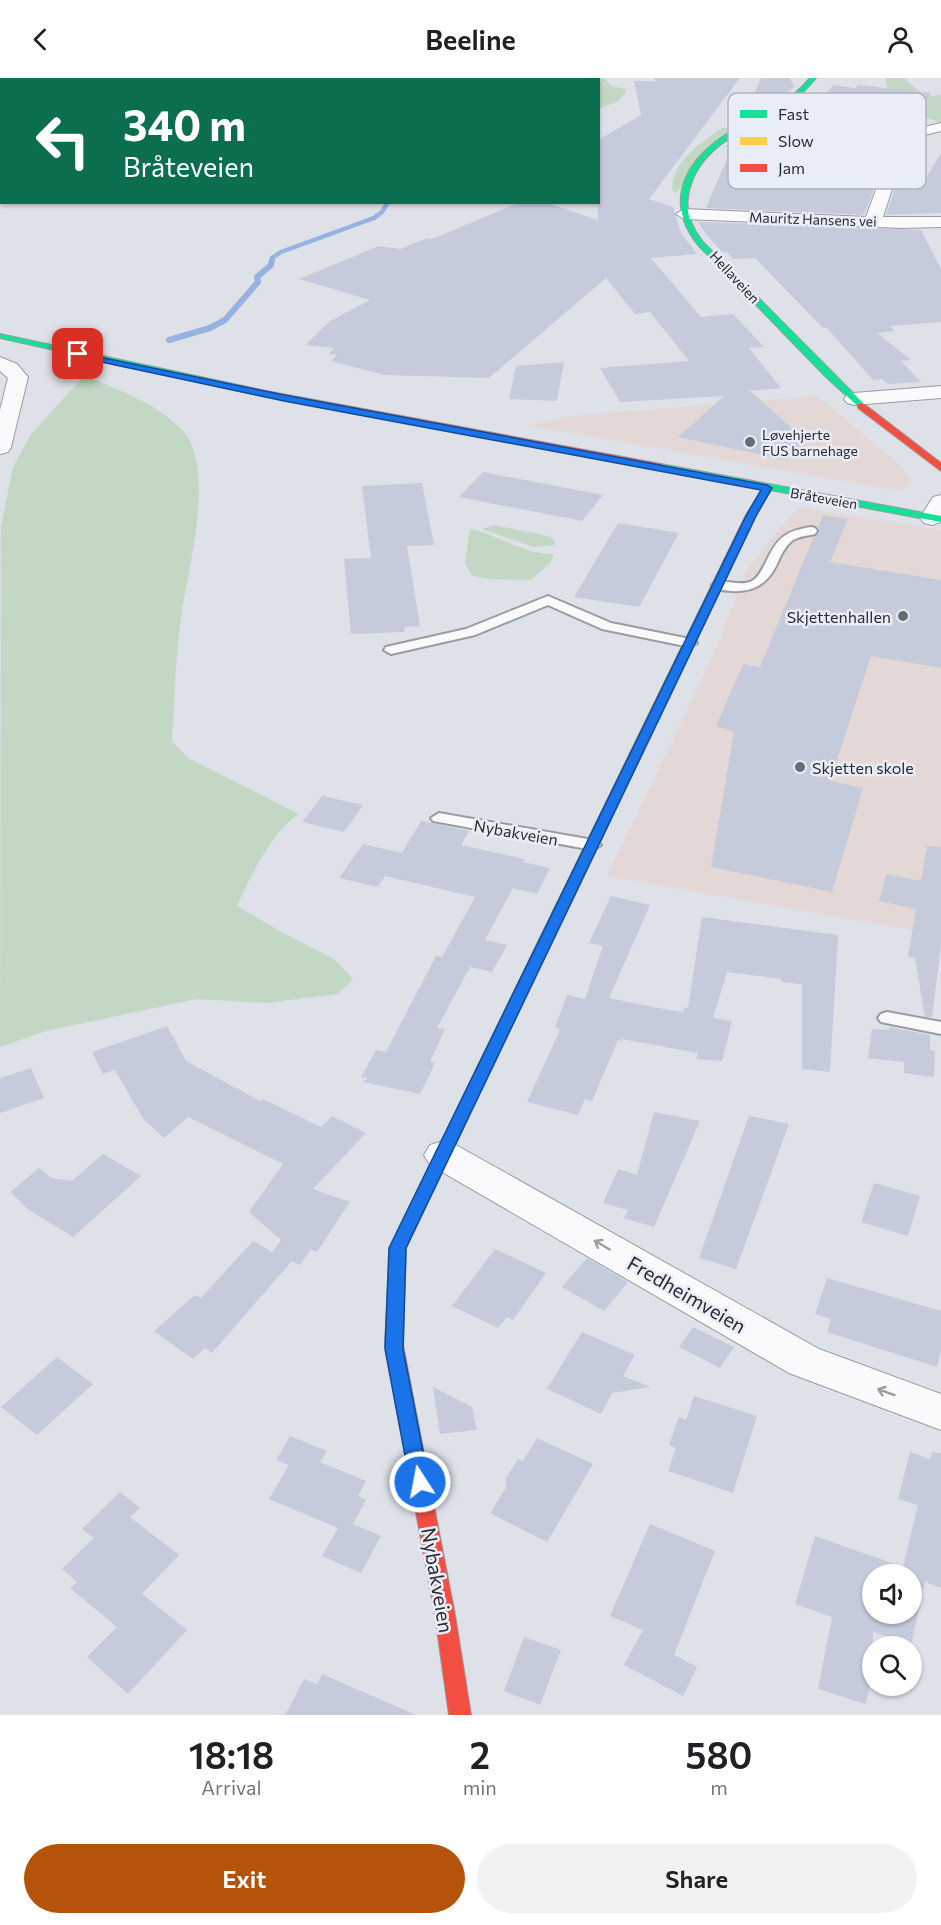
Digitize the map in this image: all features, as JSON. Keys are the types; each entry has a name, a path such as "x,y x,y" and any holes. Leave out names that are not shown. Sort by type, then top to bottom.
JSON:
{"street":[{"path":"802,93 813,78"},
{"path":"926,131 941,127"},
{"path":"684,214 683,206 694,169 701,158 728,137"},
{"path":"873,222 884,189"},
{"name":"Mauritz Hansens vei","path":"684,214 873,222 941,222"},
{"name":"Hellaveien","path":"684,214 688,226 730,272 854,399 941,468"},
{"name":"Bråteveien","path":"0,336 272,396 767,488 938,513"},
{"path":"0,352 21,341"},
{"path":"0,363 10,368 18,377 4,421 0,447"},
{"path":"854,399 941,392"},
{"name":"Nybakveien","path":"460,1715 446,1615 394,1349 398,1248 751,516 767,488"},
{"name":"Fredheimveien","path":"443,1155 804,1361 941,1412"}],"lane":[{"path":"718,585 735,588 753,585 766,573 781,542 790,534 811,531"},
{"path":"390,650 470,632 548,600 607,626 690,643"},
{"name":"Nybakveien","path":"439,818 593,845"},
{"path":"887,1018 941,1028"}],"shaded area":[{"name":"Løvehjerte FUS barnehage","path":"818,396 902,467 910,481 904,490 526,425 581,415"},
{"name":"Skjetten skole","path":"797,507 941,530 941,935 607,876 712,658 745,573"}],"green space":[{"path":"600,78 604,78 611,86 626,89 618,101 600,109"},
{"path":"886,78 904,78 921,93 888,93"},
{"path":"941,95 941,123 926,117 926,97"},
{"path":"722,128 728,128 728,136 675,194 672,189 677,170 697,146"},
{"path":"85,375 137,398 162,413 183,431 193,448 198,470 199,495 197,522 179,633 172,741 188,758 299,814 271,843 237,906 334,959 353,979 338,994 266,1003 197,999 46,1031 0,1047 1,527 13,467 31,434"},
{"path":"494,525 548,536 554,540 555,545 534,547 482,529"},
{"path":"470,529 522,548 554,554 550,563 531,580 489,579 472,576 465,564"}],"building":[{"path":"654,78 740,78 649,199 673,207 681,233 697,254 651,258 701,317 733,314 764,347 749,348 781,388 750,391 806,440 786,460 678,437 724,396 620,402 600,368 689,361 650,312 635,314 606,278 489,378 385,375 331,361 337,355 329,354 334,348 305,345 330,321 370,300 299,279 379,246 400,249 428,238 432,239 516,204 551,204 598,220 600,139 641,115 634,81 655,81"},
{"path":"761,78 790,78 794,87 787,93 755,93"},
{"path":"834,85 855,88 858,85 931,93 926,101 926,93 826,93"},
{"path":"941,153 941,213 886,215 895,189 926,189 926,178"},
{"path":"728,156 728,189 874,189 864,215 706,208"},
{"path":"698,222 921,230 941,269 941,322 890,326 895,331 877,333 911,360 901,361 921,382 888,384 882,379 873,380 827,328 823,328 755,258 733,259 727,252 722,252"},
{"path":"564,362 557,401 509,399 516,366"},
{"path":"483,472 603,495 582,521 459,497"},
{"path":"422,483 434,545 407,546 420,626 404,627 405,632 351,634 344,559 371,558 362,486"},
{"path":"823,515 848,519 830,562 941,580 941,668 871,656 830,781 863,788 832,892 711,867 734,732 716,726 743,664 760,667 814,536 819,532 818,528"},
{"path":"618,523 679,533 639,607 574,597"},
{"path":"322,796 363,805 344,832 302,822"},
{"path":"421,821 469,831 461,845 525,859 523,862 550,868 537,894 513,888 485,940 507,945 492,972 470,967 437,1028 445,1029 430,1062 435,1063 420,1094 364,1082 367,1078 361,1077 376,1050 386,1052 436,956 442,957 475,897 385,876 378,887 339,878 363,844 402,853"},
{"path":"927,846 941,847 941,944 932,1017 925,1017 915,958 908,957 916,909 879,901 886,874 921,881"},
{"path":"611,896 650,905 609,998 664,1009 683,1012 684,1007 688,1008 702,917 838,935 830,1072 802,1069 802,984 727,972 713,1018 732,1021 722,1061 696,1059 698,1053 622,1039 622,1041 618,1040 592,1101 585,1099 578,1115 527,1102 559,1032 559,1028 555,1027 567,995 585,999 603,946 589,943"},
{"path":"167,1026 186,1061 260,1101 263,1099 321,1127 332,1116 366,1133 313,1189 350,1202 317,1252 311,1249 300,1265 285,1259 291,1262 212,1353 205,1348 193,1359 154,1331 195,1295 201,1298 253,1241 272,1252 281,1240 249,1212 283,1164 188,1117 164,1138 144,1120 115,1070 103,1074 92,1052"},
{"path":"889,1027 930,1035 930,1050 935,1051 934,1077 904,1073 904,1062 868,1058 872,1029 889,1030"},
{"path":"31,1068 44,1098 0,1113 0,1078"},
{"path":"654,1112 700,1121 654,1227 624,1218 628,1210 603,1203 618,1169 637,1175"},
{"path":"749,1116 789,1124 736,1269 699,1258"},
{"path":"103,1154 141,1176 73,1237 29,1210 10,1192 39,1168 51,1178 72,1181"},
{"path":"874,1183 920,1196 908,1236 861,1222"},
{"path":"495,1249 546,1273 513,1320 507,1317 498,1328 452,1306"},
{"path":"587,1258 628,1282 604,1311 562,1287"},
{"path":"827,1278 941,1311 941,1350 937,1367 827,1332 831,1319 815,1314"},
{"path":"693,1327 734,1347 720,1368 679,1347"},
{"path":"582,1332 635,1355 623,1376 651,1387 612,1393 601,1414 547,1389"},
{"path":"57,1357 93,1384 37,1435 1,1407"},
{"path":"433,1387 472,1407 477,1430 440,1434"},
{"path":"694,1396 757,1416 733,1493 668,1471 676,1448 669,1445 679,1417 686,1420"},
{"path":"290,1436 327,1451 320,1462 366,1481 358,1496 366,1500 353,1524 381,1536 361,1573 322,1556 338,1528 269,1499 289,1465 276,1460"},
{"path":"537,1438 593,1464 547,1542 490,1513 506,1488 506,1478 518,1459 523,1461"},
{"path":"910,1452 930,1459 932,1452 941,1453 941,1588 925,1582 922,1596 922,1564 904,1564 918,1505 898,1499"},
{"path":"120,1492 140,1508 130,1517 179,1555 142,1594 187,1630 128,1694 87,1657 117,1627 70,1588 77,1582 62,1569 94,1538 82,1529"},
{"path":"650,1524 715,1551 674,1655 697,1667 683,1696 624,1665 643,1630 610,1616"},
{"path":"815,1536 894,1564 862,1564 862,1624 916,1624 913,1636 885,1636 873,1632 873,1636 862,1636 862,1696 868,1696 866,1704 818,1689 832,1617 795,1604"},
{"path":"524,1637 561,1650 540,1705 504,1691"},
{"path":"322,1674 416,1715 285,1715 304,1679 317,1684"}],"waterway":[{"path":"271,262 272,258 281,252 374,218 382,212 387,204"},
{"path":"169,340 210,328 225,320 258,282 257,277 271,265 272,260"}],"traffic: fast":[{"path":"799,93 813,78"},
{"path":"728,136 706,154 691,176 685,194 686,221 700,243 861,406"},
{"path":"0,336 266,394"},
{"path":"661,467 941,519"},
{"path":"531,971 660,704"}],"traffic: slow":[{"path":"394,1345 398,1248 531,971"}],"traffic: jam":[{"path":"266,394 661,467"},
{"path":"861,406 941,468"},
{"path":"660,704 751,515 767,488"},
{"path":"394,1345 445,1615 460,1715"}],"place":[{"name":"Løvehjerte FUS barnehage","path":"750,442"},
{"name":"Skjettenhallen","path":"903,616"},
{"name":"Skjetten skole","path":"800,767"}],"route":[{"path":"78,354 284,398 767,488 751,516 398,1248 394,1349 420,1482"}]}
